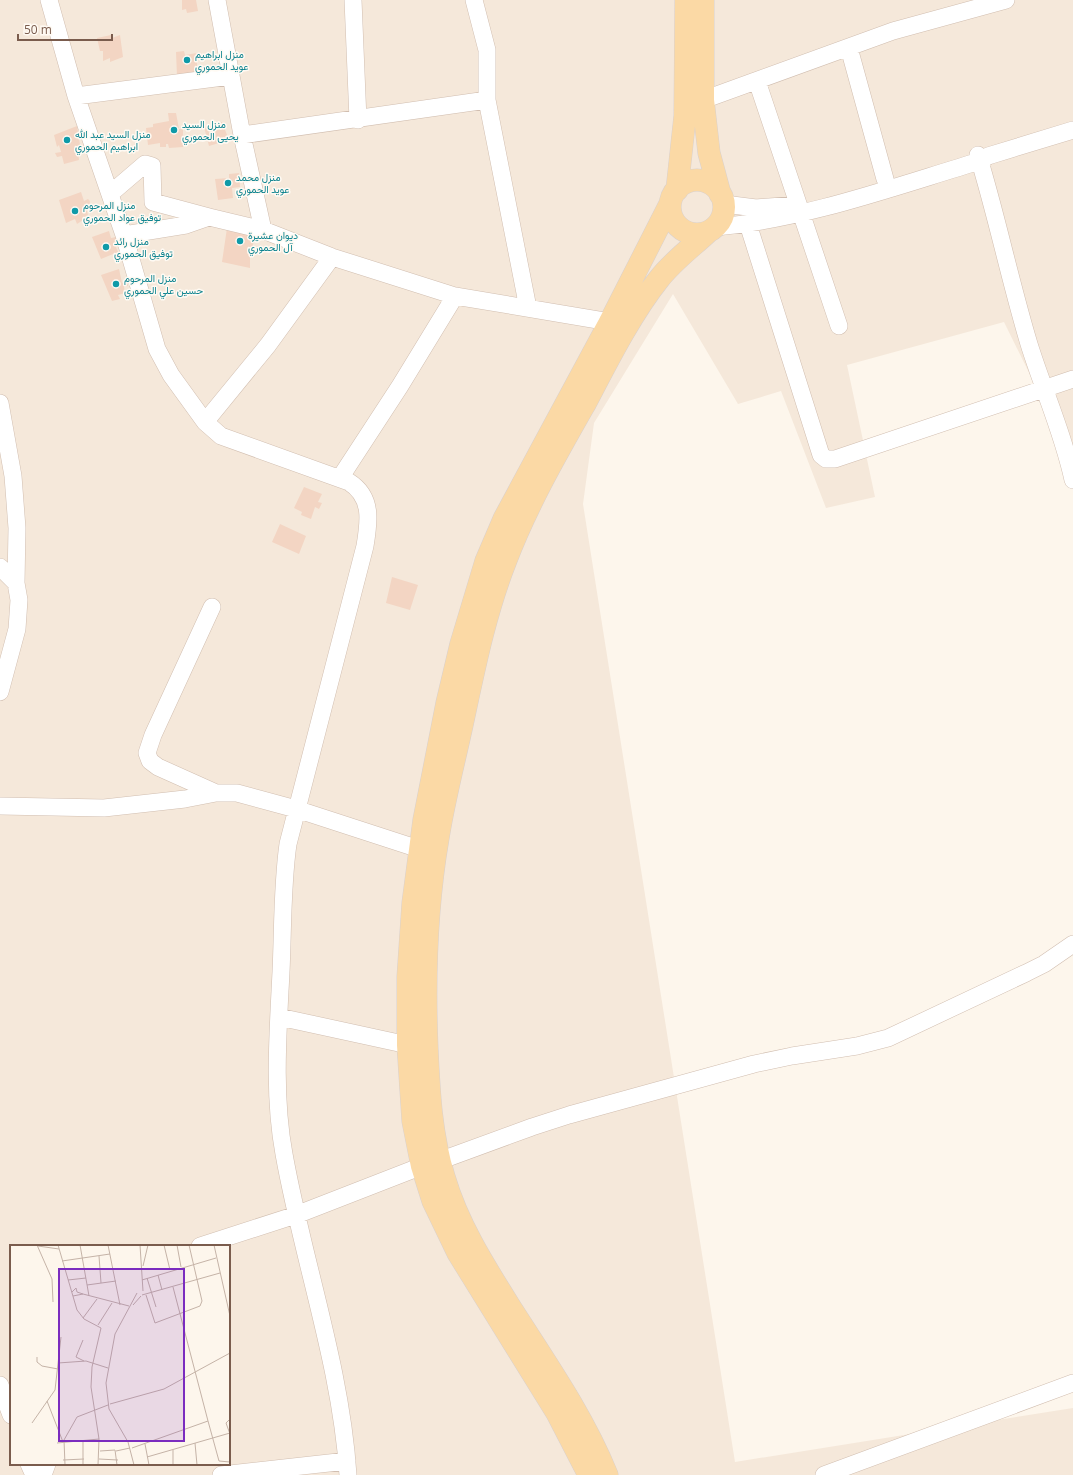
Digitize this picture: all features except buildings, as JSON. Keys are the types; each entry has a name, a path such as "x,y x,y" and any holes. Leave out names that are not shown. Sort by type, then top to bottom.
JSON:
{"main road":[{"path":"686,0 685,116 673,197 673,220 678,227 692,234 712,229"},
{"path":"589,1475 557,1413 458,1253 433,1201 425,991 428,920 438,834 489,610 506,558 541,484 614,349 658,279 721,220 722,199 709,153 703,100 703,0"},
{"path":"607,1475 585,1428 560,1385 486,1270 431,1163 413,1121 408,1045 409,970 415,883 419,849 458,659 486,561 504,519 610,322 673,197 689,182 703,181 710,184 722,199"}],"street":[{"path":"48,0 76,96 124,235 157,349 171,375 205,422 215,432 229,440 340,478 355,486 367,503 369,518 368,529 329,687 296,809 286,862 279,1017 279,1126 296,1215 325,1333 344,1432 348,1468 221,1475"},
{"path":"217,0 242,135 263,230"},
{"path":"353,0 358,120"},
{"path":"474,0 487,50 487,100 528,308"},
{"path":"703,28 714,0"},
{"path":"703,100 850,48 955,6 1006,0"},
{"path":"850,48 885,179"},
{"path":"76,96 231,76"},
{"path":"757,81 839,326"},
{"path":"242,135 358,120 487,100"},
{"path":"712,229 748,224 982,158 1073,130"},
{"path":"722,199 756,208 799,210 885,179 982,158"},
{"path":"982,158 1008,270 1043,391 1060,432 1073,480"},
{"path":"110,194 145,164 148,164 152,166 153,202 263,230 332,257 455,296 610,322"},
{"path":"124,235 186,225 208,217"},
{"path":"748,224 820,455 826,460 835,460 1043,391 1073,379"},
{"path":"205,422 268,345 332,257"},
{"path":"340,478 400,386 455,296"},
{"path":"0,692 17,629 19,600 16,583 17,528 13,476 1,407"},
{"path":"0,567 16,583"},
{"path":"212,607 156,728 147,753 150,761 158,767 216,793"},
{"path":"0,806 104,808 185,799 216,793 237,793 296,809 419,849"},
{"path":"203,1245 296,1215 431,1163 539,1125 747,1066 872,1043 888,1038 1044,964 1073,944"},
{"path":"279,1017 408,1045"},
{"path":"824,1475 1073,1383"},
{"path":"0,1385 10,1412"},
{"path":"29,1465 34,1475"},
{"path":"44,1475 47,1465"}],"shaded area":[{"path":"0,0 1073,0 1073,462 1004,322 847,365 875,497 826,508 781,391 738,404 673,294 594,423 583,504 735,1462 1073,1408 1073,1475 0,1475"}],"place":[{"name":"منزل ابراهيم عويد الحموري","path":"187,60"},
{"name":"منزل السيد يحيى الحموري","path":"174,130"},
{"name":"منزل السيد عبد الله ابراهيم الحموري","path":"67,140"},
{"name":"منزل محمد عويد الحموري","path":"228,183"},
{"name":"منزل المرحوم توفيق عواد الحموري","path":"75,211"},
{"name":"ديوان عشيرة آل الحموري","path":"240,241"},
{"name":"منزل رائد توفيق الحموري","path":"106,247"},
{"name":"منزل المرحوم حسين علي الحموري","path":"116,284"}]}
